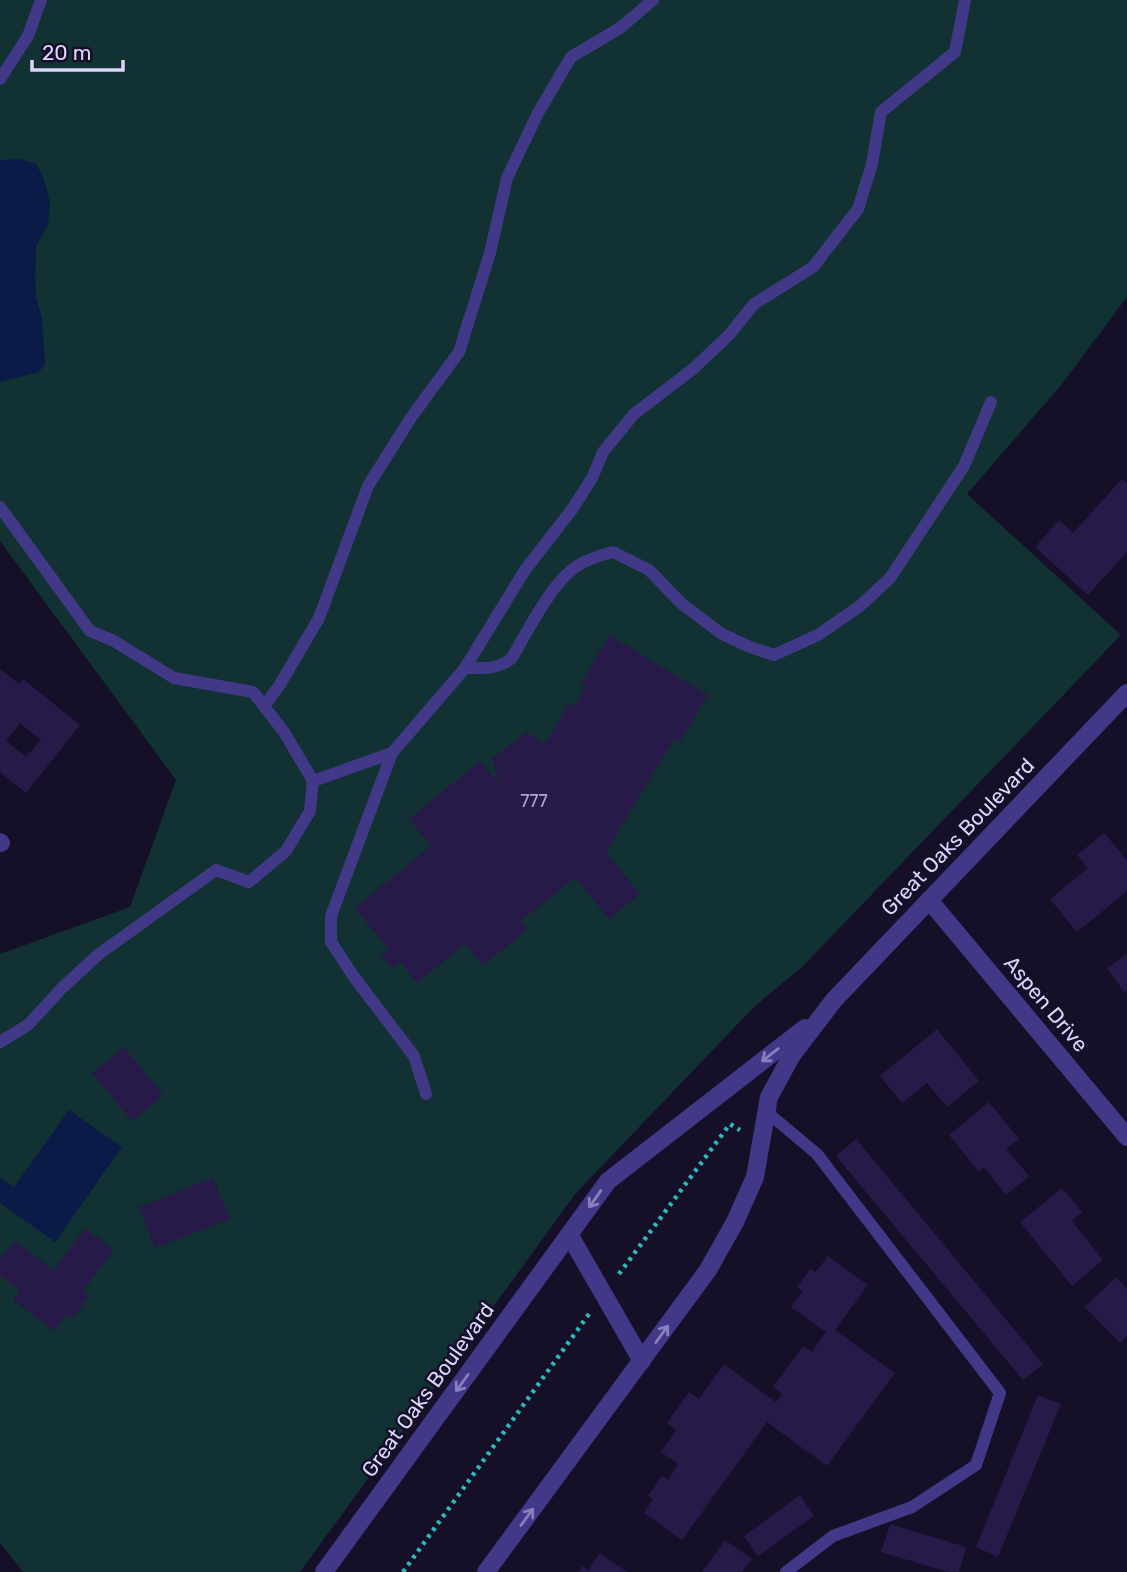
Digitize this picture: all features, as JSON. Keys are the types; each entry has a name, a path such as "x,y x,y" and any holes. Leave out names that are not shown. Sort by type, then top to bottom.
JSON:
{"street":[{"name":"Great Oaks Boulevard","path":"486,1572 708,1270 735,1222 755,1177 769,1097 792,1055 834,1000 1127,693"},
{"name":"Aspen Drive","path":"929,900 1127,1137"},
{"name":"Great Oaks Boulevard","path":"324,1572 608,1181 824,1013"},
{"path":"570,1236 642,1362"}],"lane":[{"path":"0,79 28,36 41,7 41,0"},
{"path":"264,706 279,687 319,618 369,486 410,419 460,352 491,253 507,178 538,113 571,57 620,28 653,0"},
{"path":"426,1094 414,1056 331,942 331,916 392,753 465,668 525,570 573,509 592,478 603,452 634,414 693,369 729,335 754,304 813,267 858,209 872,164 881,112 956,52 965,0"},
{"path":"465,668 504,665 512,658 549,596 575,567 613,552 649,570 681,604 722,634 750,647 774,655 818,635 860,606 890,578 964,466 991,402"},
{"path":"0,507 90,631 114,641 174,678 253,692 284,732 313,781 310,811 286,851 249,881 216,870 99,954 62,988 28,1025 0,1042"},
{"path":"313,781 392,753"},
{"path":"768,1113 817,1154 1000,1394 976,1465 912,1507 833,1536 786,1572"}],"path":[{"path":"403,1572 730,1124"}],"green space":[{"path":"0,0 1127,0 1127,297 1062,384 967,494 1121,635 803,966 754,1007 576,1193 300,1572 23,1572 0,1543 0,954 130,907 176,780 0,541"}],"water":[{"path":"20,159 36,164 50,202 48,224 36,247 36,298 42,318 45,364 39,372 0,382 0,160"},
{"path":"69,1110 122,1147 55,1242 0,1203 0,1178 14,1187"}],"building":[{"path":"1122,479 1127,483 1127,552 1088,595 1035,547 1059,520 1073,533"},
{"path":"609,635 708,695 680,742 674,739 606,852 640,894 609,919 575,878 521,921 528,929 483,966 465,944 417,983 400,962 392,969 381,956 389,950 355,908 431,846 409,819 480,761 499,783 492,759 526,732 545,743 569,703 574,707 586,686 581,684"},
{"path":"0,669 19,684 23,679 80,725 26,793 0,772","holes":["20,723 41,740 26,757 6,741"]},
{"path":"1104,833 1127,860 1127,891 1077,932 1050,899 1088,868 1077,855"},
{"path":"1127,954 1127,990 1124,992 1107,968"},
{"path":"937,1029 979,1081 947,1107 927,1083 902,1103 880,1076"},
{"path":"124,1047 163,1095 132,1121 92,1073"},
{"path":"989,1102 1019,1139 1006,1149 1029,1176 1006,1195 984,1167 979,1172 949,1135"},
{"path":"856,1139 1043,1364 1023,1380 836,1156"},
{"path":"213,1178 230,1219 155,1248 139,1207"},
{"path":"1062,1188 1082,1212 1072,1221 1103,1260 1072,1286 1020,1222"},
{"path":"85,1228 114,1250 83,1291 89,1296 73,1319 66,1314 54,1331 13,1300 20,1290 0,1276 0,1260 14,1241 54,1270"},
{"path":"828,1256 868,1285 835,1330 895,1373 827,1466 767,1422 682,1540 644,1513 653,1499 648,1496 662,1476 668,1480 678,1464 661,1452 676,1430 667,1423 689,1392 699,1399 724,1364 776,1402 782,1394 773,1387 803,1346 812,1352 826,1332 791,1307 803,1291 797,1287 810,1269 816,1272"},
{"path":"1116,1277 1127,1289 1127,1336 1120,1343 1085,1307"},
{"path":"1038,1395 1061,1404 998,1557 976,1547"},
{"path":"800,1495 814,1516 758,1556 744,1536"},
{"path":"890,1524 966,1547 959,1572 948,1572 881,1552"},
{"path":"725,1540 752,1559 742,1572 702,1572"},
{"path":"600,1553 627,1572 578,1572 583,1566 588,1570"}]}
